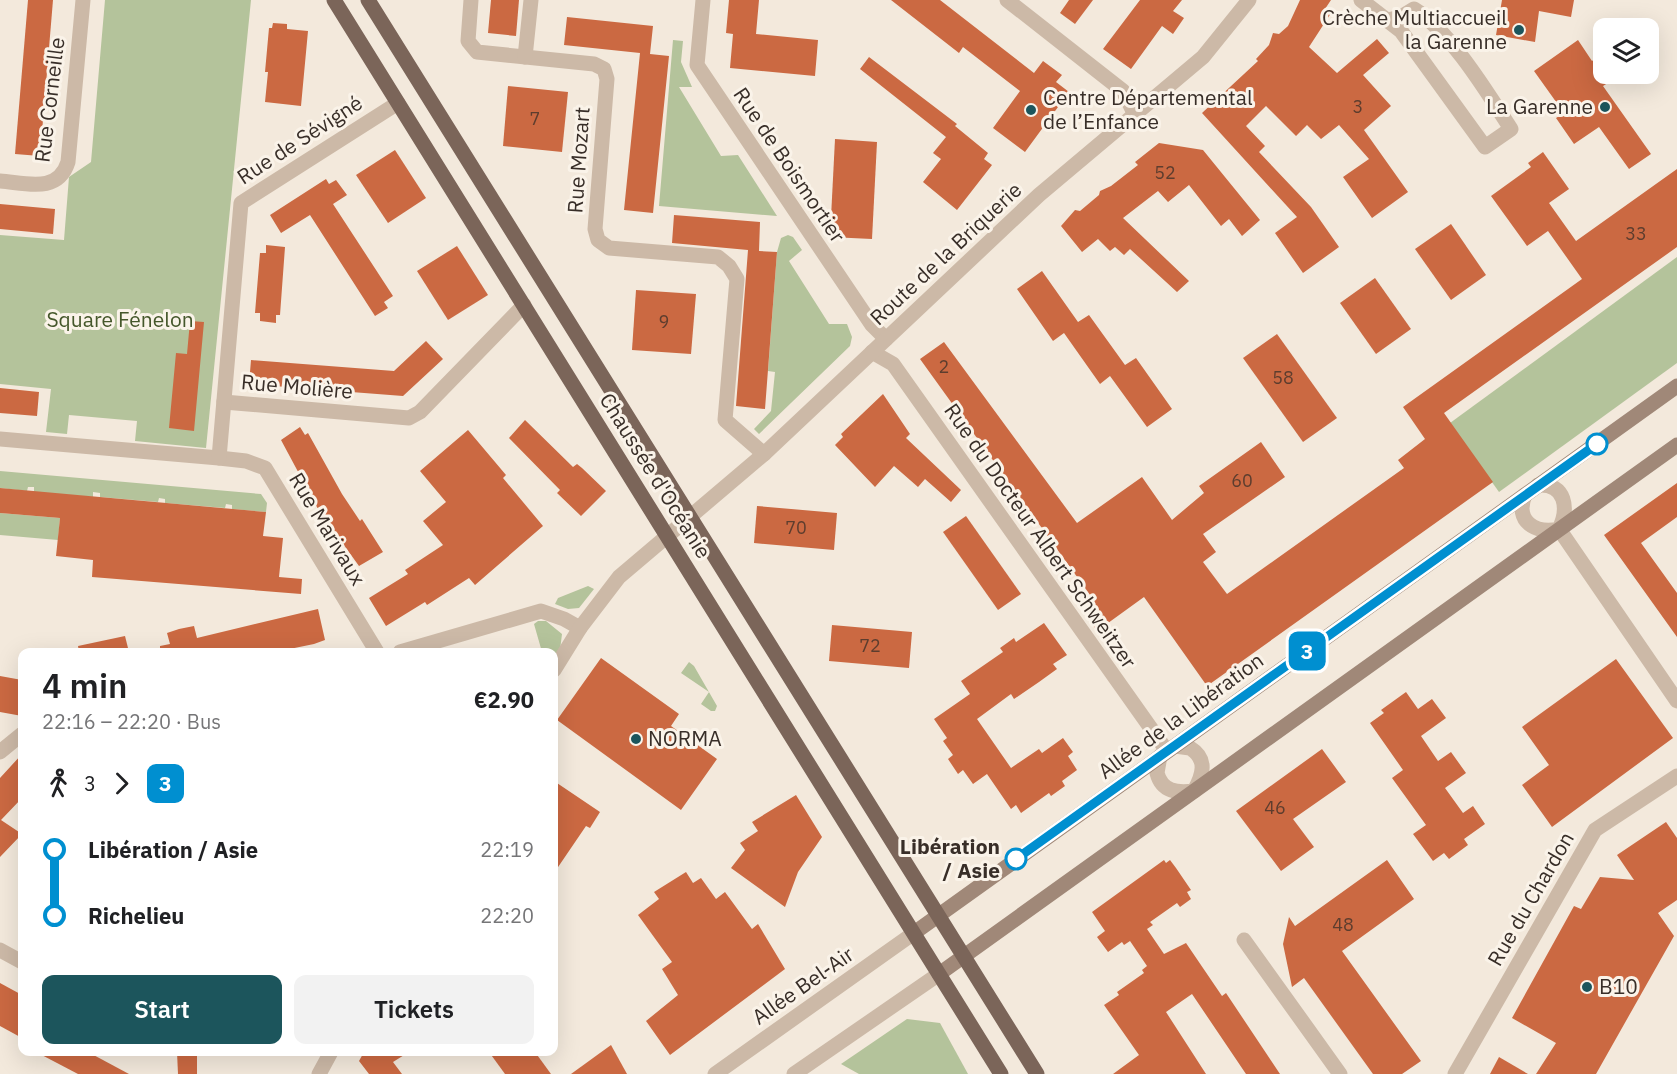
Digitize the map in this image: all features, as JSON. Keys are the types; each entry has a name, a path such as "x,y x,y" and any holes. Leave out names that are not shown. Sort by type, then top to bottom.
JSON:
{"main road":[{"name":"Chaussée d'Océanie","path":"334,0 1001,1074"},
{"name":"Chaussée d'Océanie","path":"368,0 1037,1074"},
{"name":"Allée de la Libération","path":"914,933 1677,387"},
{"path":"939,974 1677,445"}],"street":[{"name":"Rue Corneille","path":"0,181 45,185 59,179 65,172 68,162 82,0"},
{"name":"Rue Mozart","path":"471,0 468,41 477,52 594,64 604,69 607,80 595,229 598,240 609,248 718,257 729,266 737,279 725,420 764,454"},
{"path":"525,57 531,0"},
{"name":"Rue de Boismortier","path":"703,0 697,65 872,325 886,339"},
{"path":"1007,0 1123,91 1135,115"},
{"name":"Route de la Briquerie","path":"558,664 580,628 619,577 764,454 1040,195 1203,57 1250,0"},
{"path":"1361,0 1401,32 1485,147 1510,129 1490,96 1431,19 1413,9 1387,20"},
{"name":"Rue de Sévigné","path":"224,402 241,203 398,103"},
{"name":"Rue Molière","path":"219,458 224,402 409,418 420,412 524,305"},
{"name":"Rue du Docteur Albert Schweitzer","path":"872,352 893,364 1167,751"},
{"path":"0,439 219,458"},
{"name":"Rue Marivaux","path":"219,458 246,461 265,468 375,648"},
{"path":"1538,485 1552,486 1561,493 1566,509 1559,529"},
{"path":"1525,495 1521,508 1523,516 1532,526 1544,532 1559,529"},
{"path":"1559,529 1677,701"},
{"path":"414,648 541,611 564,618 580,628"},
{"path":"1,749 18,737"},
{"path":"1190,748 1202,762 1203,774 1194,790 1177,792 1165,787 1157,773 1167,751 1190,748"},
{"name":"Rue du Chardon","path":"1455,1074 1595,830 1677,776"},
{"name":"Allée Bel-Air","path":"715,1074 914,933"},
{"path":"1244,940 1340,1074"},
{"path":"0,950 18,960"},
{"path":"794,1074 939,974"},
{"path":"319,1074 329,1056"}],"green space":[{"name":"Square Fénelon","path":"105,0 251,0 206,448 135,441 137,421 69,415 67,434 46,432 51,389 0,384 0,235 64,240 69,177 91,162"},
{"path":"673,40 683,41 681,62 692,87 679,87 721,156 738,155 777,216 659,206"},
{"path":"788,235 793,237 802,250 789,261 829,324 847,324 852,337 850,346 759,434 754,429 771,411 775,372 768,371 777,252 781,238"},
{"path":"1677,257 1677,363 1499,492 1450,423"},
{"path":"0,471 261,494 267,503 266,512 232,509 232,505 226,504 225,508 165,503 165,499 159,498 158,502 100,497 100,493 93,492 93,497 34,492 34,487 28,487 27,491 0,488"},
{"path":"0,513 60,518 58,540 0,535"},
{"path":"588,586 594,589 579,608 568,609 555,604 558,598"},
{"path":"538,621 546,621 562,634 558,654 558,648 541,648 534,624"},
{"path":"689,662 694,666 709,692 681,673"},
{"path":"709,692 717,706 715,711 701,704"},
{"path":"907,1019 940,1023 968,1074 859,1074 841,1064"}],"building":[{"path":"28,0 53,0 40,156 15,154"},
{"path":"491,0 519,0 516,36 488,33"},
{"path":"729,0 759,0 756,34 818,40 815,76 730,68 733,34 726,33"},
{"path":"891,0 940,0 1034,73 1043,61 1062,75 1056,82 1069,92 1025,152 993,128 1020,91 963,47 959,53"},
{"path":"1069,0 1093,0 1075,24 1060,13"},
{"path":"1140,0 1182,0 1173,11 1184,18 1173,34 1162,26 1131,69 1103,49"},
{"path":"1300,0 1331,0 1325,9 1331,13 1309,47 1337,73 1377,39 1389,53 1363,75 1391,106 1364,130 1408,192 1372,218 1343,177 1369,159 1339,125 1321,139 1307,125 1296,136 1266,106 1246,126 1265,146 1259,152 1311,207 1339,247 1303,273 1275,233 1297,217 1202,113 1258,61 1256,59 1269,45 1273,33 1279,34 1288,26"},
{"path":"1502,0 1574,0 1571,17 1539,11 1535,42 1496,35"},
{"path":"567,17 653,26 650,54 669,56 653,213 624,210 640,53 564,45"},
{"path":"273,23 287,24 287,29 308,31 301,106 265,102 269,28 272,28"},
{"path":"1578,40 1593,60 1593,84 1606,84 1603,86 1651,154 1629,169 1599,127 1574,144 1556,118 1564,113 1534,71"},
{"path":"869,57 957,124 955,126 988,153 984,159 992,165 957,210 923,182 941,159 933,153 946,137 860,69"},
{"path":"508,86 568,92 562,152 503,146"},
{"path":"835,139 877,142 872,239 830,237"},
{"path":"1159,143 1203,150 1260,220 1242,236 1229,219 1221,226 1189,185 1168,202 1158,191 1123,218 1189,281 1177,292 1130,249 1124,255 1115,247 1110,251 1098,239 1082,252 1061,226 1075,210 1080,211 1099,195 1100,191 1111,186 1138,165 1135,162"},
{"path":"395,150 426,198 388,223 356,175"},
{"path":"1543,152 1569,189 1549,203 1576,241 1677,169 1677,247 1444,413 1493,482 1207,686 1144,597 1097,631 1081,608 1093,599 920,359 944,342 1077,523 1142,477 1172,520 1204,493 1199,486 1261,442 1285,477 1203,534 1216,552 1203,562 1227,594 1404,468 1398,460 1425,439 1403,407 1582,279 1548,231 1527,246 1491,196 1531,167 1528,163"},
{"path":"326,179 329,184 336,180 347,195 333,204 393,296 384,302 388,308 375,316 310,215 281,233 270,215"},
{"path":"0,204 55,209 53,234 0,229"},
{"path":"674,215 760,222 759,251 777,252 765,409 736,406 748,250 672,243"},
{"path":"1451,224 1486,275 1451,300 1415,249"},
{"path":"266,245 285,247 280,315 276,315 276,323 260,321 260,313 255,313 260,253 266,253"},
{"path":"457,246 488,295 448,320 417,271"},
{"path":"1042,271 1078,322 1089,315 1125,365 1136,358 1172,409 1147,427 1110,376 1100,384 1064,333 1053,341 1017,289"},
{"path":"1375,278 1411,329 1376,354 1340,303"},
{"path":"636,290 696,294 691,354 632,350"},
{"path":"190,321 204,322 194,431 169,428 176,353 187,354"},
{"path":"1277,334 1337,418 1303,442 1243,358"},
{"path":"426,341 443,359 403,396 249,384 251,360 394,371"},
{"path":"0,388 39,392 37,416 0,413"},
{"path":"883,394 910,434 906,438 961,490 951,502 925,479 918,487 894,466 875,487 835,445 843,437 841,434"},
{"path":"525,420 573,467 577,464 606,491 581,516 557,493 560,490 509,438"},
{"path":"300,427 305,435 308,433 342,494 360,521 362,519 383,552 359,566 318,509 281,440"},
{"path":"468,430 506,475 503,478 543,526 475,585 469,578 427,605 425,602 386,626 369,598 408,574 405,570 443,545 423,521 446,502 420,471"},
{"path":"1677,483 1677,517 1641,543 1677,593 1677,637 1604,535"},
{"path":"0,488 266,512 263,536 283,538 279,577 302,579 301,594 92,577 93,560 56,556 60,518 0,513"},
{"path":"757,506 837,513 834,550 754,543"},
{"path":"966,516 1021,594 998,610 943,532"},
{"path":"318,609 325,640 294,648 160,648 160,646 170,644 167,633 179,629 194,626 197,638"},
{"path":"1044,623 1067,655 1053,664 1057,669 1039,682 1014,699 1011,694 977,719 1011,768 1039,749 1042,753 1063,738 1073,752 1068,756 1077,770 1062,781 1065,786 1051,796 1049,793 1021,813 1016,805 1011,809 987,774 973,784 963,770 958,774 948,759 953,755 943,741 947,738 934,719 970,694 961,681 1003,652 1000,648 1014,638 1016,642"},
{"path":"832,625 912,632 909,668 829,661"},
{"path":"125,636 128,648 78,648 78,646"},
{"name":"NORMA","path":"601,658 679,714 671,726 717,759 681,810 558,719"},
{"path":"1616,659 1673,738 1552,827 1522,785 1549,765 1522,727"},
{"path":"0,676 18,679 18,715 0,712"},
{"path":"1406,692 1418,709 1432,699 1446,718 1421,736 1438,761 1451,752 1466,773 1445,788 1463,813 1473,806 1485,824 1464,839 1468,845 1449,859 1444,853 1433,861 1413,834 1426,825 1392,778 1403,770 1370,723 1384,713 1381,710"},
{"path":"1322,749 1346,782 1293,819 1314,847 1281,871 1236,811"},
{"path":"18,758 18,802 1,820 18,831 18,838 0,857 0,778"},
{"path":"558,784 600,812 590,828 586,826 558,867"},
{"path":"796,795 822,837 798,872 785,907 731,868 745,850 740,843 758,831 752,822"},
{"name":"B10","path":"1666,822 1677,838 1677,900 1658,913 1674,936 1596,1074 1536,1074 1556,1043 1512,1018 1574,906 1581,909 1600,877 1634,880 1617,855"},
{"path":"1164,860 1166,863 1170,860 1176,868 1191,890 1187,892 1191,899 1180,907 1177,903 1150,922 1153,925 1147,929 1164,954 1186,943 1222,996 1226,993 1280,1074 1246,1074 1192,994 1166,1012 1206,1074 1113,1074 1139,1055 1104,1005 1119,995 1117,992 1144,973 1142,970 1147,966 1130,941 1124,945 1122,942 1108,952 1097,937 1105,931 1092,912"},
{"path":"1387,860 1414,899 1342,951 1421,1061 1402,1074 1373,1074 1304,978 1292,987 1283,944 1289,917 1295,926"},
{"path":"686,872 693,883 701,878 716,899 725,892 752,929 758,924 785,969 670,1055 646,1021 678,995 662,969 672,962 638,915 659,899 654,892"},
{"path":"0,983 18,993 18,1036 0,1026"},
{"path":"611,1045 627,1074 571,1074"},
{"path":"44,1056 95,1056 129,1074 78,1074"},
{"path":"177,1056 197,1056 197,1074 178,1074"},
{"path":"362,1056 403,1056 393,1062 402,1074 369,1074 359,1061"},
{"path":"492,1056 538,1056 551,1074 505,1074"},
{"path":"1499,1057 1528,1074 1490,1074"}],"bus line":[{"name":"3","path":"1016,859 1597,444"}],"place":[{"name":"Crèche Multiaccueil la Garenne","path":"1519,30"},
{"name":"La Garenne","path":"1605,107"},
{"name":"Centre Départemental de l’Enfance","path":"1031,110"},
{"name":"NORMA","path":"636,739"},
{"name":"Libération / Asie","path":"1016,859"},
{"name":"B10","path":"1587,987"}]}
